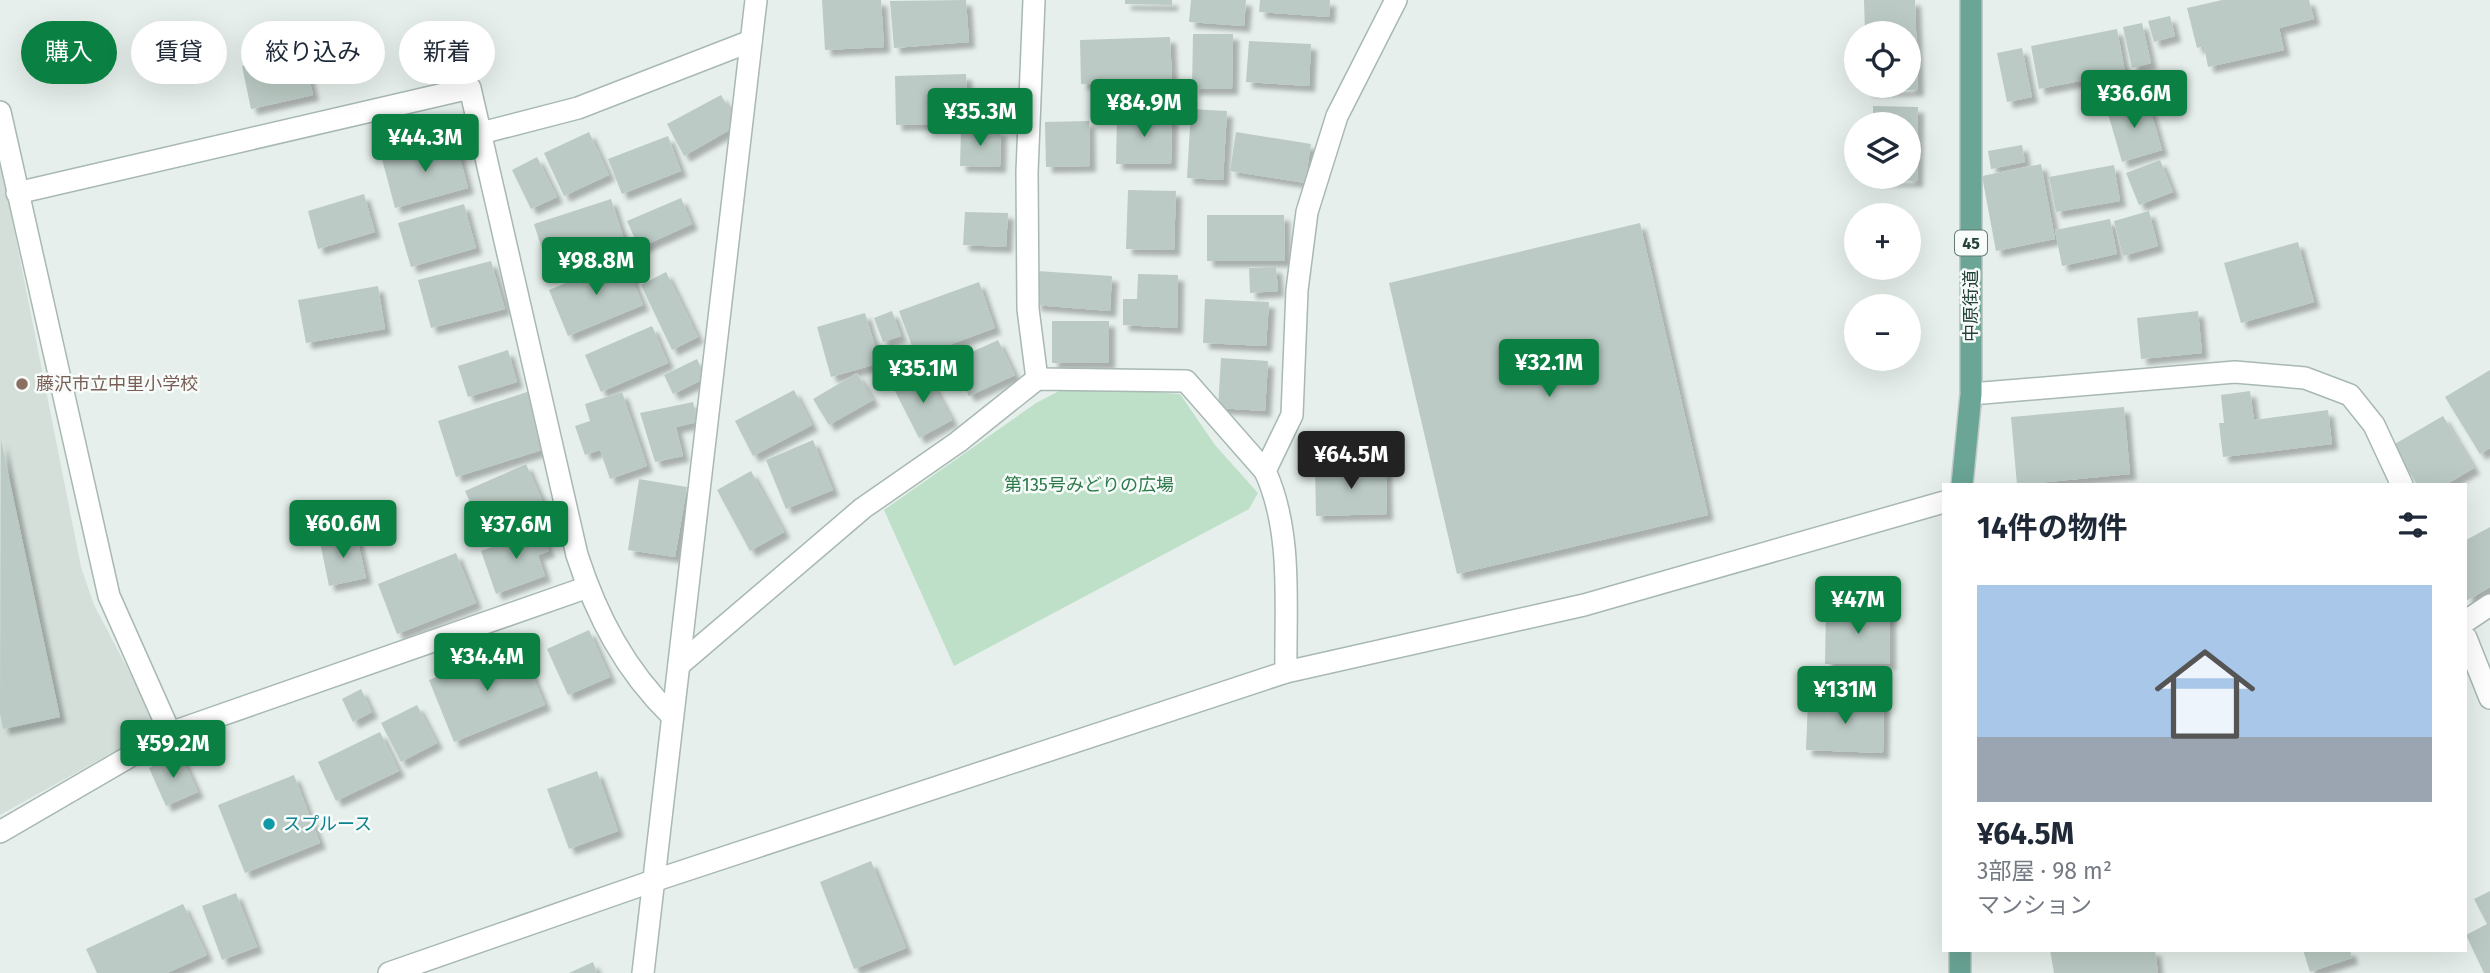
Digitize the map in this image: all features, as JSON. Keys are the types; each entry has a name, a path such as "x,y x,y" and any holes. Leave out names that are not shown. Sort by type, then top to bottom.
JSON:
{"main road":[{"name":"中原街道","path":"1962,483 1971,394 1971,0"},
{"path":"1960,952 1960,973"}],"street":[{"path":"643,973 756,0"},
{"path":"1034,0 1027,159 1028,309 1037,379"},
{"path":"1265,471 1292,415 1297,290 1307,212 1337,116 1395,0"},
{"path":"481,133 578,108 751,41"},
{"path":"17,193 470,88 570,531 588,587 620,656 646,691 672,716"},
{"path":"0,112 109,596 170,733"},
{"path":"1971,394 2235,372 2305,378 2350,395 2374,425 2401,483"},
{"path":"679,665 863,508 958,442 1037,379 1186,381 1265,471 1278,498 1283,533 1286,672"},
{"path":"388,973 653,881 1286,672 1584,605 1942,503"},
{"path":"0,832 170,733 588,587"},
{"path":"2467,620 2490,605"},
{"path":"2467,640 2490,698"}],"shaded area":[{"name":"藤沢市立中里小学校","path":"0,158 81,567 94,605 153,717 144,735 0,815"}],"green space":[{"name":"第135号みどりの広場","path":"1078,386 1180,394 1215,445 1258,493 1249,509 954,666 884,510 1036,403 1059,391"}],"building":[{"path":"822,0 881,0 884,47 825,50"},
{"path":"966,0 969,42 894,48 890,1"},
{"path":"1125,0 1172,0 1172,5 1125,4"},
{"path":"1191,0 1246,0 1244,26 1189,22"},
{"path":"1260,0 1330,0 1329,17 1259,12"},
{"path":"1864,0 1915,0 1916,21 1865,21"},
{"path":"2222,0 2309,0 2314,19 2279,28 2284,50 2208,67 2204,46 2197,48 2187,8"},
{"path":"2170,16 2175,36 2154,42 2148,21"},
{"path":"2142,23 2151,63 2132,68 2123,27"},
{"path":"2117,29 2125,72 2039,89 2031,46"},
{"path":"1193,34 1233,34 1232,89 1192,89"},
{"path":"1170,37 1172,80 1081,84 1080,40"},
{"path":"1249,41 1311,44 1309,86 1246,82"},
{"path":"2022,48 2032,97 2007,102 1997,53"},
{"path":"966,74 968,123 896,125 895,76"},
{"path":"246,84 310,84 313,95 251,109"},
{"path":"1172,93 1172,106 1147,109 1146,96"},
{"path":"721,95 738,125 684,156 667,124"},
{"path":"2147,98 2162,150 2122,162 2107,110"},
{"path":"1873,106 1918,107 1918,112 1873,112"},
{"path":"1191,109 1227,111 1223,180 1187,178"},
{"path":"1117,114 1172,115 1171,164 1116,164"},
{"path":"1089,121 1090,166 1046,167 1045,122"},
{"path":"961,129 1001,130 1000,167 960,166"},
{"path":"589,132 609,175 564,196 544,153"},
{"path":"1236,132 1311,144 1305,183 1230,171"},
{"path":"668,136 681,171 622,194 608,159"},
{"path":"455,139 468,188 395,208 382,159"},
{"path":"2022,145 2025,162 1991,169 1988,151"},
{"path":"537,157 557,197 531,209 512,170"},
{"path":"2160,160 2173,192 2139,205 2126,173"},
{"path":"2041,164 2055,239 1996,251 1982,176"},
{"path":"2114,165 2120,201 2056,212 2049,177"},
{"path":"1128,190 1176,191 1174,250 1126,249"},
{"path":"364,194 375,232 318,249 308,211"},
{"path":"681,198 692,224 639,248 627,221"},
{"path":"611,199 624,239 547,265 534,224"},
{"path":"464,204 476,248 411,267 398,223"},
{"path":"2149,211 2158,246 2123,256 2114,221"},
{"path":"965,212 1008,213 1006,247 963,245"},
{"path":"1207,215 1284,215 1285,261 1207,261"},
{"path":"2110,219 2117,254 2062,266 2055,230"},
{"path":"1640,223 1708,515 1457,574 1389,283"},
{"path":"2298,242 2314,302 2241,323 2224,263"},
{"path":"624,259 643,305 568,336 549,290"},
{"path":"491,261 505,309 431,328 418,280"},
{"path":"1276,267 1278,291 1250,293 1249,268"},
{"path":"1037,271 1112,276 1110,311 1035,305"},
{"path":"666,272 698,337 672,350 641,285"},
{"path":"1138,274 1178,275 1177,328 1123,325 1123,299 1137,299"},
{"path":"979,282 995,328 916,357 899,311"},
{"path":"378,286 385,329 306,343 298,300"},
{"path":"1205,299 1269,302 1266,346 1203,343"},
{"path":"892,311 901,336 883,342 874,318"},
{"path":"2198,311 2202,353 2141,359 2137,318"},
{"path":"865,313 880,363 831,377 817,327"},
{"path":"1052,321 1109,321 1109,363 1052,363"},
{"path":"652,326 668,363 601,392 585,355"},
{"path":"998,340 1015,375 969,396 952,361"},
{"path":"508,350 517,382 468,397 458,366"},
{"path":"1221,358 1268,361 1265,411 1218,408"},
{"path":"697,359 706,378 673,394 664,375"},
{"path":"2490,370 2490,448 2480,454 2445,397"},
{"path":"926,372 952,420 919,438 894,389"},
{"path":"857,373 873,400 829,425 813,399"},
{"path":"794,390 812,425 753,456 735,421"},
{"path":"530,391 548,448 456,477 438,421"},
{"path":"2250,391 2254,420 2328,410 2332,444 2223,457 2219,423 2224,423 2221,395"},
{"path":"622,392 647,466 610,479 600,450 585,455 575,426 590,421 585,404"},
{"path":"693,402 698,422 676,427 683,456 655,462 640,413"},
{"path":"2124,407 2130,474 2017,483 2011,417"},
{"path":"2443,416 2474,468 2448,483 2416,483 2393,445"},
{"path":"1,440 60,717 3,729 0,713"},
{"path":"813,440 833,490 786,509 766,460"},
{"path":"526,464 542,500 482,528 465,491"},
{"path":"1386,467 1387,514 1316,516 1315,468"},
{"path":"751,471 784,532 750,551 717,490"},
{"path":"639,479 687,487 675,557 628,550"},
{"path":"2490,527 2490,587 2467,600 2467,539"},
{"path":"541,529 549,551 538,555 545,576 496,594 481,551"},
{"path":"356,533 366,578 329,586 320,542"},
{"path":"456,553 476,603 397,634 378,584"},
{"path":"1826,607 1890,608 1890,664 1825,664"},
{"path":"589,630 610,677 568,695 547,649"},
{"path":"519,643 545,705 454,742 429,680"},
{"path":"361,689 372,712 353,722 342,699"},
{"path":"1808,700 1884,702 1883,753 1806,750"},
{"path":"417,705 437,743 401,762 381,723"},
{"path":"380,732 399,771 336,801 318,762"},
{"path":"180,753 198,792 166,806 149,768"},
{"path":"597,771 618,831 569,849 547,789"},
{"name":"スプルース","path":"294,775 320,843 245,873 218,805"},
{"path":"871,861 906,948 854,969 820,882"},
{"path":"2490,891 2490,973 2484,973 2467,937 2467,934 2487,924 2474,899"},
{"path":"236,893 257,947 222,960 202,906"},
{"path":"183,904 207,955 167,973 97,973 86,949"},
{"path":"2050,952 2155,952 2158,973 2054,973"},
{"path":"2304,952 2350,952 2352,958 2310,972"},
{"path":"593,962 597,973 569,973"}],"place":[{"name":"藤沢市立中里小学校","path":"22,384"},
{"name":"スプルース","path":"269,824"}]}
